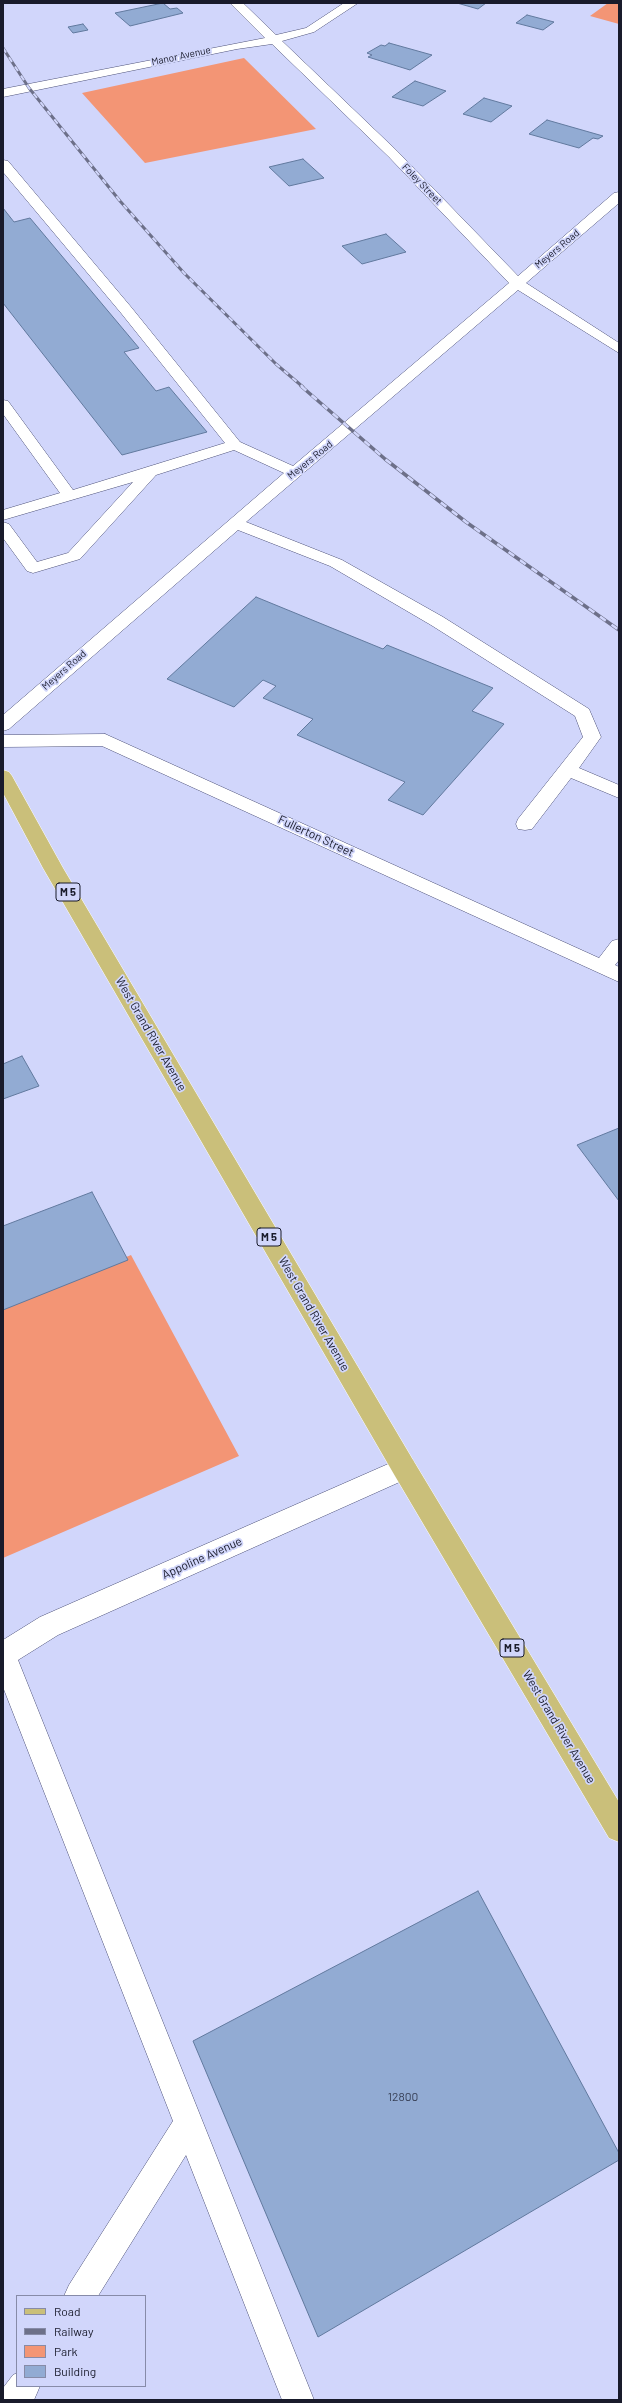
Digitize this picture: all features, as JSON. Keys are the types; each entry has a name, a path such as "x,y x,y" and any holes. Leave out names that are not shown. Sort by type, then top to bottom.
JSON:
{"main road":[{"name":"West Grand River Avenue","path":"3,776 57,874 404,1468 619,1828"}],"street":[{"name":"Foley Street","path":"236,3 393,154 517,283 619,349"},
{"name":"Manor Avenue","path":"3,93 237,45 273,40 310,30 352,3"},
{"path":"3,164 135,321 235,445 251,454 295,472"},
{"name":"Meyers Road","path":"3,725 295,472 349,428 619,196"},
{"path":"3,404 70,496"},
{"path":"3,515 151,472 235,445"},
{"path":"3,527 33,568 74,556 151,472"},
{"path":"236,524 336,563 437,621 582,714 592,737 568,770 524,824"},
{"name":"Fullerton Street","path":"3,741 105,740 611,971"},
{"path":"568,770 619,792"},
{"path":"611,971 619,946"},
{"name":"Appoline Avenue","path":"3,1654 48,1626 404,1468"},
{"path":"3,1654 298,2400"},
{"path":"81,2295 188,2123"},
{"path":"15,2400 23,2387"}],"green space":[{"path":"608,3 619,3 619,24 590,16"},
{"path":"244,58 316,129 145,163 82,93"},
{"path":"131,1255 239,1456 3,1558 3,1309"}],"building":[{"path":"163,3 170,9 177,8 183,13 130,26 115,13"},
{"path":"457,3 486,3 478,9"},
{"path":"527,15 554,22 543,30 516,23"},
{"path":"83,24 88,30 73,33 68,27"},
{"path":"389,43 432,55 410,70 368,57 372,55 367,53 381,45 385,46"},
{"path":"415,81 446,91 423,106 392,97"},
{"path":"484,98 512,106 491,122 463,114"},
{"path":"547,120 603,136 598,139 593,138 579,148 529,134"},
{"path":"303,159 324,178 289,186 269,167"},
{"path":"3,208 14,222 30,218 139,348 124,352 156,391 169,387 207,432 122,455 3,303"},
{"path":"386,234 406,252 362,264 342,246"},
{"path":"256,597 383,649 387,645 493,688 472,711 504,724 423,815 388,800 405,782 297,735 313,719 263,698 276,686 263,680 234,707 167,679"},
{"path":"22,1056 39,1086 3,1099 3,1064"},
{"path":"619,1128 619,1201 577,1145"},
{"path":"92,1192 128,1260 3,1310 3,1226"},
{"path":"478,1891 619,2153 619,2160 318,2337 193,2041"}],"railway":[{"path":"3,48 29,88 120,201 184,273 276,364 303,387"},
{"path":"301,386 385,459 466,522 619,630"}]}
